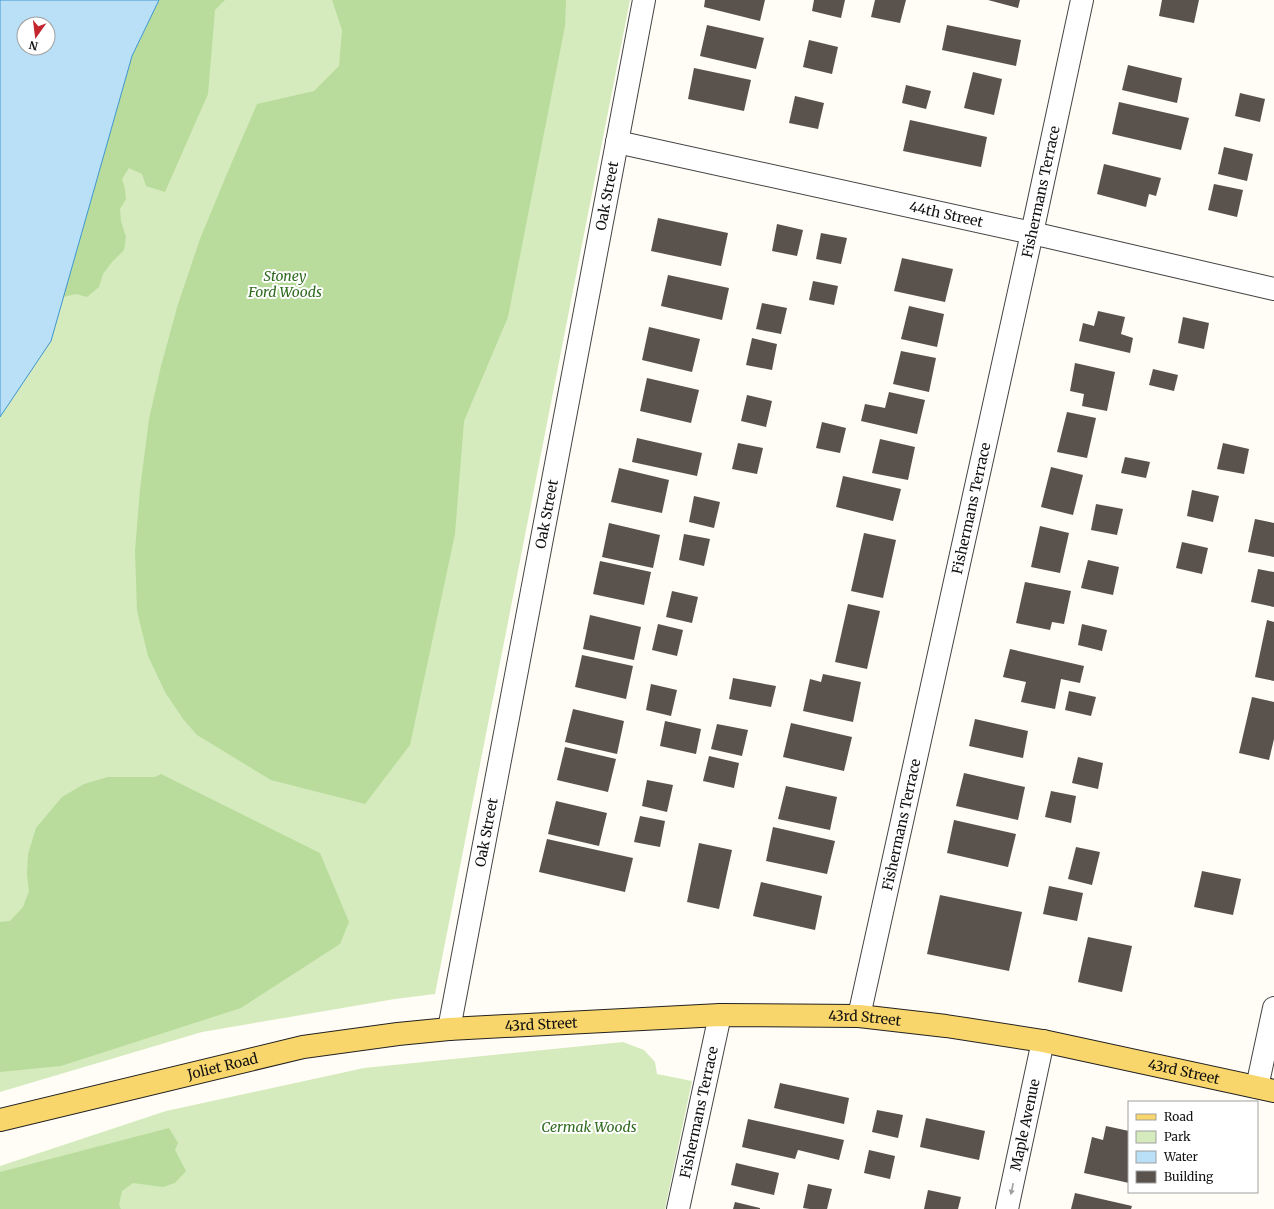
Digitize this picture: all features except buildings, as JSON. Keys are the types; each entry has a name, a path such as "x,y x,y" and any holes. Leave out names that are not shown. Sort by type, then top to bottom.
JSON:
{"main road":[{"name":"43rd Street","path":"449,1029 720,1015 859,1016 946,1026 1043,1041 1265,1089"},
{"name":"Joliet Road","path":"0,1120 303,1047 398,1034 449,1029"}],"street":[{"name":"Oak Street","path":"449,1029 644,0"},
{"name":"Fishermans Terrace","path":"859,1016 1082,0"},
{"name":"44th Street","path":"617,142 1274,288"},
{"path":"1265,1089 1274,1008"},
{"name":"Fishermans Terrace","path":"678,1209 720,1015"},
{"name":"Maple Avenue","path":"1007,1209 1043,1041"}],"green space":[{"name":"Stoney Ford Woods","path":"0,0 630,0 435,994 395,999 202,1032 0,1092"},
{"path":"159,0 225,0 215,10 208,94 165,192 146,186 142,174 129,168 122,179 126,199 120,209 121,221 126,237 124,250 103,274 99,287 87,297 76,294 63,297 132,56"},
{"path":"332,0 566,0 565,26 508,317 464,421 455,534 410,745 365,804 271,780 197,735 183,719 165,692 148,656 137,611 135,551 140,489 149,419 161,366 178,304 200,239 257,104 314,91 339,66 342,30"},
{"path":"161,774 320,853 349,922 340,944 241,1008 61,1066 0,1072 0,922 10,921 23,907 29,891 27,875 28,854 36,828 62,797 84,784 108,777 155,777"},
{"name":"Cermak Woods","path":"623,1042 644,1050 655,1062 657,1074 692,1081 665,1209 0,1209 0,1166 166,1111 364,1068"},
{"path":"169,1128 178,1143 175,1150 186,1171 175,1183 163,1187 133,1183 122,1191 119,1205 121,1209 0,1209 0,1172"}],"water":[{"path":"0,0 159,0 132,56 51,341 0,417"}]}
